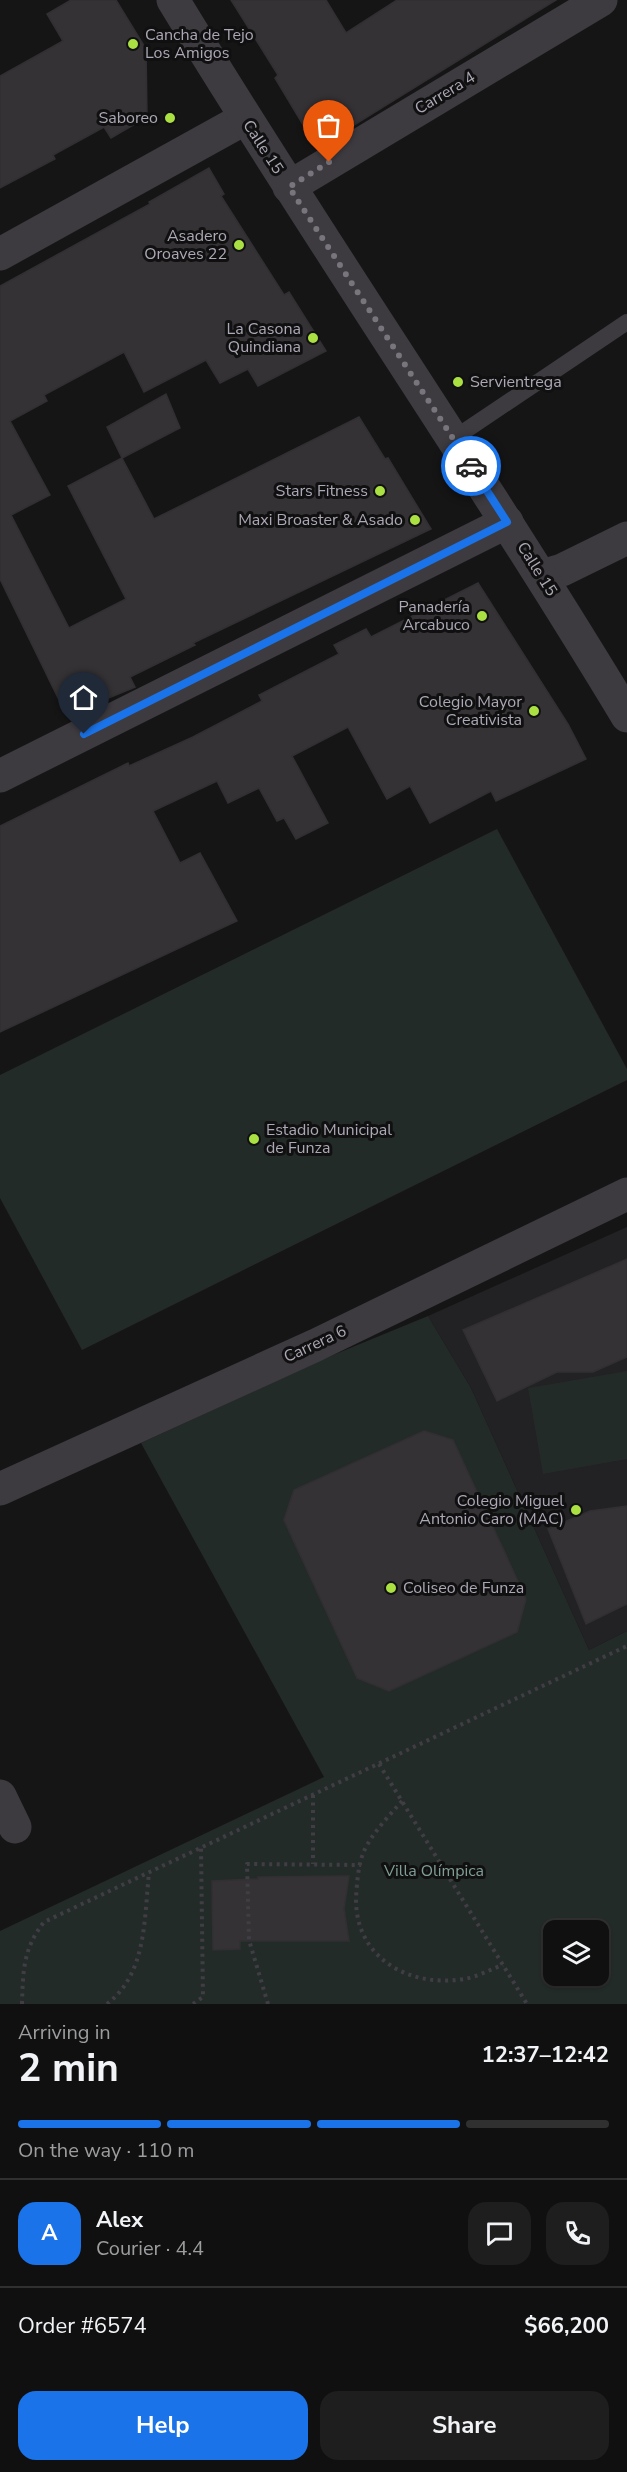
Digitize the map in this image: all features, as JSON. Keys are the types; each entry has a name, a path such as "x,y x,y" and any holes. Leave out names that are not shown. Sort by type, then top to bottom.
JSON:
{"street":[{"name":"Carrera 4","path":"289,187 602,0"},
{"name":"Calle 15","path":"178,2 244,119 542,576 627,716"},
{"path":"0,254 244,119"},
{"path":"0,776 507,522"},
{"path":"542,576 562,570 627,538"},
{"name":"Carrera 6","path":"0,1489 316,1345 627,1194"},
{"path":"0,1796 15,1827"}],"lane":[{"path":"453,440 627,322"}],"path":[{"path":"22,2004 23,1969 32,1938 44,1922 627,1646"},
{"path":"379,1764 527,2004"},
{"path":"313,1795 313,1864"},
{"path":"402,1801 382,1823 364,1850 357,1882 356,1916 362,1936 374,1954 393,1969 442,1981 466,1979 503,1965"},
{"path":"193,2004 203,1997 201,1848"},
{"path":"268,2004 249,1940 247,1864 361,1865"},
{"path":"107,2004 127,1983 141,1950 149,1873"}],"shaded area":[{"name":"Colegio Miguel Antonio Caro (MAC)","path":"627,1227 627,1631 589,1650 471,1388 428,1316"}],"green space":[{"name":"Estadio Municipal de Funza","path":"497,829 627,1069 627,1080 82,1350 0,1198 0,1075"},
{"name":"Villa Olímpica","path":"428,1316 471,1388 589,1650 627,1631 627,2004 0,2004 0,1931 324,1777 141,1443 321,1360"},
{"path":"627,1371 627,1459 543,1474 528,1388"}],"building":[{"path":"71,0 116,0 146,49 147,117 111,138 104,127 53,155 55,159 0,188 0,76 63,41 47,14"},
{"path":"231,0 326,0 346,33 397,0 556,0 317,148 275,78 278,75"},
{"path":"209,168 224,194 221,196 284,295 289,292 326,351 258,386 248,369 220,383 206,360 144,392 124,352 44,395 47,401 10,421 50,495 11,515 69,628 126,599 68,486 122,458 154,519 359,417 385,459 388,458 431,529 193,643 195,645 130,677 135,687 106,699 100,688 62,706 0,579 0,286 150,204 149,202"},
{"path":"166,394 180,428 122,458 107,427"},
{"path":"478,583 568,724 586,759 496,801 491,791 430,823 410,786 387,799 348,727 292,756 328,823 296,839 284,818 277,821 259,788 228,803 217,781 153,811 180,863 200,853 237,921 0,1032 0,826 128,763 129,766 193,737 262,701 259,695 339,654 334,645 366,629 371,637"},
{"path":"627,1259 627,1357 593,1372 557,1372 497,1401 463,1330"},
{"path":"424,1431 453,1440 526,1599 517,1632 389,1691 357,1678 284,1520 294,1490"},
{"path":"627,1506 627,1604 586,1624 548,1529 590,1511"},
{"path":"349,1876 344,1909 349,1941 240,1941 240,1949 213,1950 212,1881 258,1879 258,1877"}],"way so far":[{"path":"329,162 289,187 471,466"}],"place":[{"name":"Cancha de Tejo Los Amigos","path":"133,44"},
{"name":"Saboreo","path":"170,118"},
{"name":"Asadero Oroaves 22","path":"239,245"},
{"name":"La Casona Quindiana","path":"313,338"},
{"name":"Servientrega","path":"458,382"},
{"name":"Stars Fitness","path":"380,491"},
{"name":"Maxi Broaster & Asado","path":"415,520"},
{"name":"Panadería Arcabuco","path":"482,616"},
{"name":"Colegio Mayor Creativista","path":"534,711"},
{"name":"Estadio Municipal de Funza","path":"254,1139"},
{"name":"Colegio Miguel Antonio Caro (MAC)","path":"576,1510"},
{"name":"Coliseo de Funza","path":"391,1588"}],"route":[{"path":"84,734 507,522 471,466"}]}
